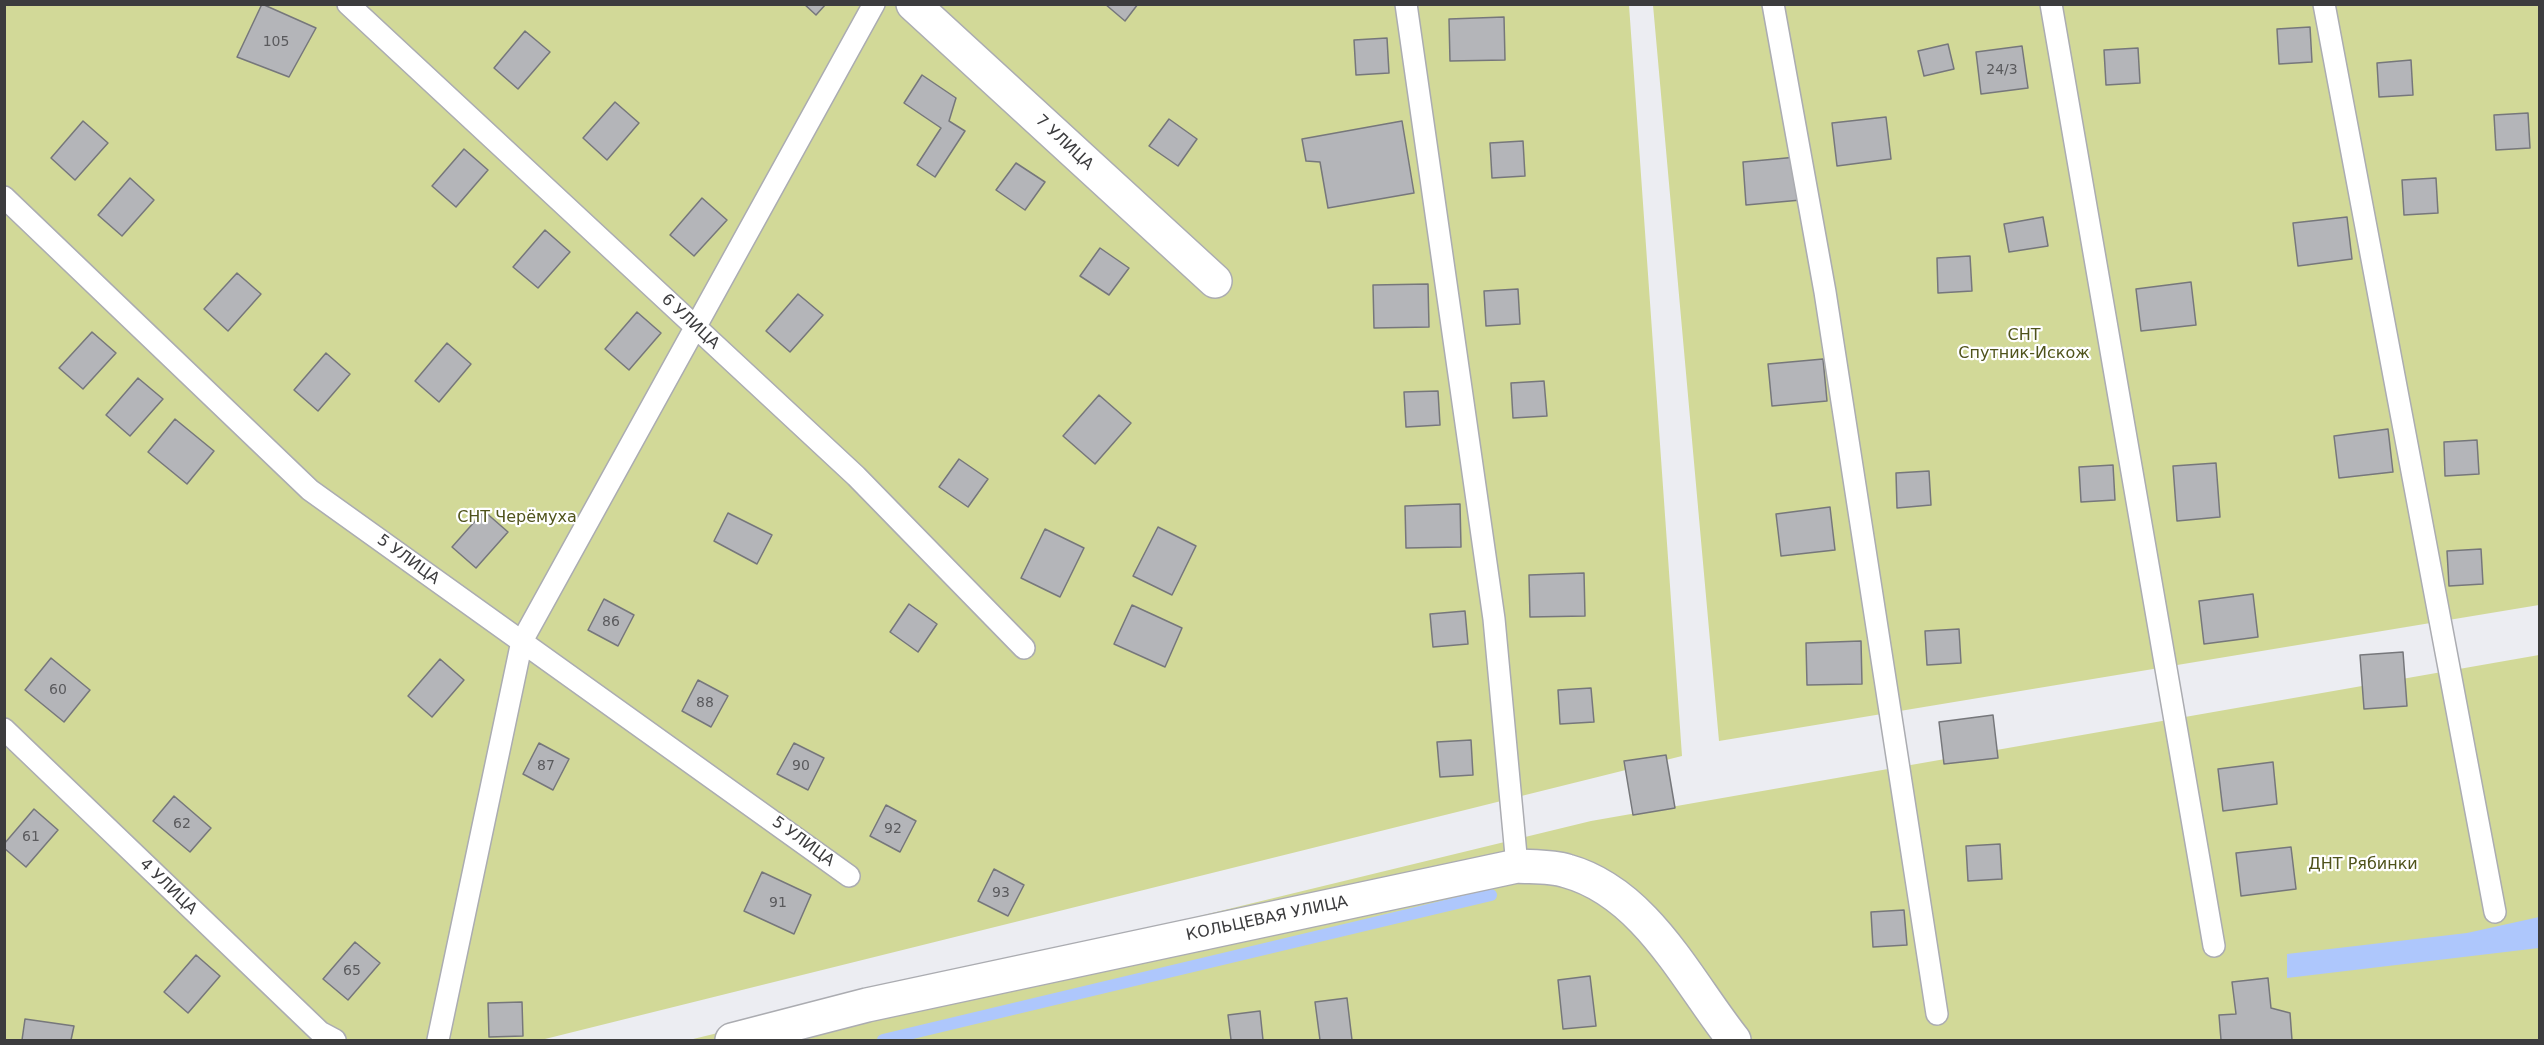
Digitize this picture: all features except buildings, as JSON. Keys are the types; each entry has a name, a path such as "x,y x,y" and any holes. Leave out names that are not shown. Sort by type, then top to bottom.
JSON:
{"street":[{"name":"7 УЛИЦА","path":"913,4 1215,281"},
{"name":"КОЛЬЦЕВАЯ УЛИЦА","path":"732,1041 867,1005 1517,866 1567,871 1609,890 1663,942 1707,1007 1734,1041"}],"lane":[{"name":"6 УЛИЦА","path":"348,4 856,476 1024,648"},
{"path":"438,1041 522,641 874,4"},
{"path":"1406,4 1494,619 1517,866"},
{"path":"1773,4 1825,292 1937,1014"},
{"path":"2051,4 2214,946"},
{"path":"2324,4 2495,912"},
{"name":"5 УЛИЦА","path":"4,197 310,490 849,876"},
{"name":"4 УЛИЦА","path":"4,729 320,1032 334,1041"}],"green space":[{"name":"СНТ Черёмуха","path":"5,5 1629,5 1682,756 541,1040 5,1040"},
{"name":"СНТ Спутник-Искож","path":"1653,5 2539,5 2539,605 1719,741"},
{"name":"ДНТ Рябинки","path":"2539,655 2539,1040 689,1040 1591,821"}],"water":[{"path":"2539,917 2539,948 2287,978 2287,954 2467,933"}],"waterway":[{"path":"883,1040 1491,895"}]}
